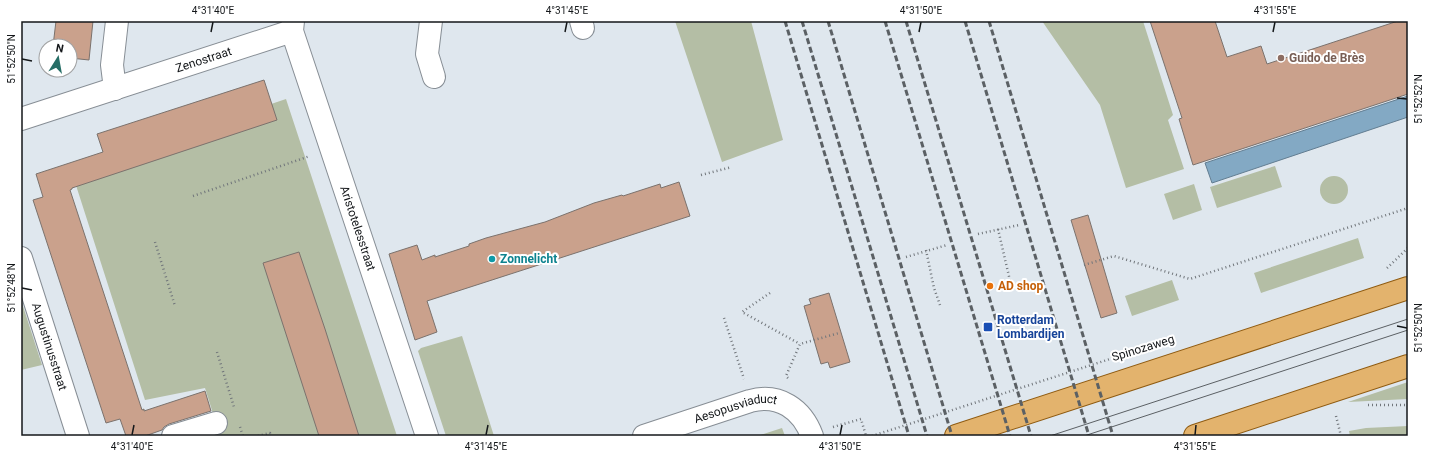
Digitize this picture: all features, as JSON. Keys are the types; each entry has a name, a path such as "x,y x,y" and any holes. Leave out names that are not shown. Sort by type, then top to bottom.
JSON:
{"main road":[{"name":"Spinozaweg","path":"956,436 1408,288"},
{"path":"1195,436 1408,366"}],"street":[{"path":"115,89 112,65 117,21"},
{"path":"431,21 427,54 434,77"},
{"name":"Zenostraat","path":"21,119 115,89 292,26"},
{"name":"Aristotelesstraat","path":"292,26 427,436"},
{"name":"Augustinusstraat","path":"21,258 78,436"},
{"name":"Aesopusviaduct","path":"644,436 758,398 768,398 792,407 800,416 812,436"},
{"path":"173,436 216,423"}],"path":[{"path":"193,196 331,148"},
{"path":"701,175 732,167"},
{"path":"1084,265 1114,256 1190,279 1408,208"},
{"path":"978,234 1019,225"},
{"path":"998,229 1011,285"},
{"path":"155,242 175,306"},
{"path":"906,257 947,244"},
{"path":"1381,270 1389,268 1408,248"},
{"path":"926,250 934,288 940,305"},
{"path":"770,293 742,312 800,344 839,333"},
{"path":"724,318 737,355"},
{"path":"786,376 800,344"},
{"name":"Spinozaweg","path":"872,436 1147,347"},
{"path":"217,352 236,413"},
{"path":"1364,406 1408,405"},
{"path":"1329,418 1343,413"},
{"path":"1336,416 1342,436"},
{"path":"839,425 861,419 866,436"},
{"path":"238,421 243,436"},
{"path":"258,436 270,433 271,436"}],"green space":[{"path":"675,21 751,21 783,140 722,162"},
{"path":"1042,21 1143,21 1173,115 1168,120 1184,169 1126,188 1100,105"},
{"path":"286,99 397,436 220,436 205,388 145,400 73,176 109,159"},
{"path":"1275,166 1282,187 1217,208 1210,187"},
{"path":"1334,176 1344,180 1348,190 1344,200 1334,204 1324,200 1320,190 1324,180"},
{"path":"1194,184 1202,210 1173,220 1164,194"},
{"path":"1358,238 1364,258 1261,293 1254,273"},
{"path":"1172,280 1179,300 1132,316 1125,296"},
{"path":"21,300 42,365 21,370"},
{"path":"462,336 494,436 446,436 418,351 421,348"},
{"path":"1408,382 1408,399 1348,402"},
{"path":"1408,426 1408,436 1350,436 1349,431 1366,428"},
{"path":"782,428 785,436 757,436"}],"water":[{"path":"1408,96 1408,117 1212,183 1205,163"}],"building":[{"path":"56,21 93,21 89,60 78,59 78,38 54,38"},
{"name":"Guido de Brès","path":"1150,21 1215,21 1227,57 1261,46 1267,64 1398,21 1408,21 1408,94 1193,165 1179,119 1182,118"},
{"path":"264,80 277,120 72,188 70,190 142,410 144,409 144,411 205,391 211,411 169,424 162,430 145,436 126,436 120,419 106,423 33,200 43,197 36,174 103,152 97,134"},
{"name":"Zonnelicht","path":"679,182 690,216 427,301 437,332 415,340 389,254 417,245 422,260 435,255 435,257 469,246 469,244 486,238 545,222 594,203 622,195 623,196 660,184 661,188"},
{"path":"1088,215 1117,313 1101,318 1071,220"},
{"path":"299,252 359,436 319,436 263,263"},
{"path":"829,293 850,362 830,368 828,362 821,364 804,306 811,304 809,299"}],"tram line":[{"path":"1050,436 1408,319"},
{"path":"1084,436 1408,330"}],"railway":[{"path":"785,21 909,436"},
{"path":"802,21 927,436"},
{"path":"828,21 952,436"},
{"path":"885,21 1010,436"},
{"path":"906,21 1031,436"},
{"path":"965,21 1089,436"},
{"path":"989,21 1113,436"}],"place":[{"name":"Guido de Brès","path":"1281,58"},
{"name":"Zonnelicht","path":"492,259"},
{"name":"AD shop","path":"990,286"},
{"name":"Rotterdam Lombardijen","path":"988,327"}]}
